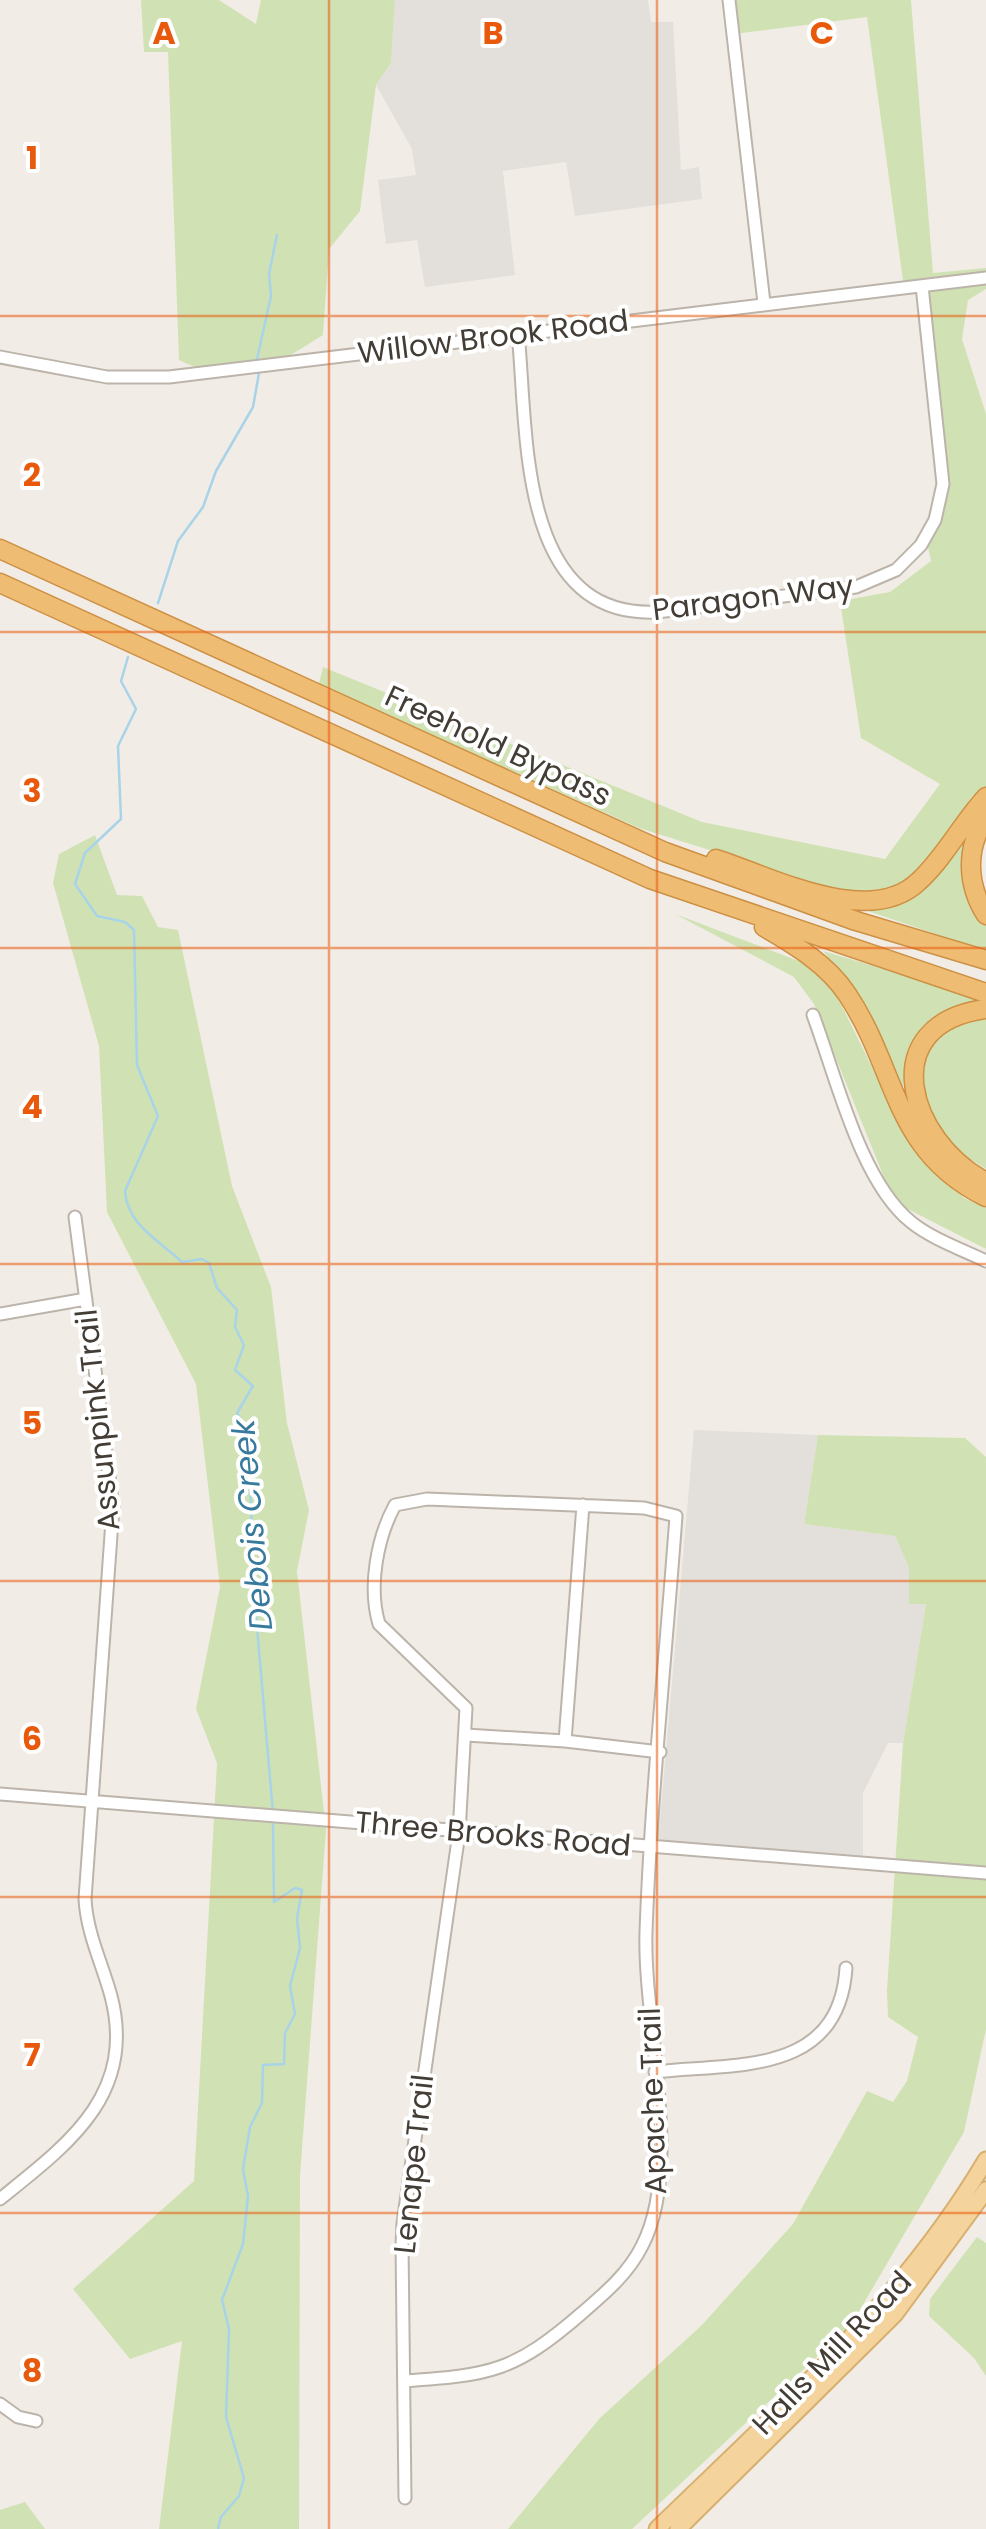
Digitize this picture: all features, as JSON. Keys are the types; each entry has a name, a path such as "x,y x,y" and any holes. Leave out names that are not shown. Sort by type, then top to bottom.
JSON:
{"highway":[{"name":"Freehold Bypass","path":"0,549 575,812 754,885 986,960"},
{"name":"Freehold Bypass","path":"0,583 600,858 724,905 986,993"},
{"path":"575,812 838,898 871,904 895,898 914,886 986,796"},
{"path":"986,818 973,847 971,869 974,892 986,915"},
{"path":"724,905 817,961 837,980 857,1011 912,1134 948,1174 986,1197"},
{"path":"986,1009 964,1013 942,1025 921,1052 914,1079 918,1110 936,1142 962,1168 986,1182"}],"main road":[{"name":"Halls Mill Road","path":"657,2529 884,2306 937,2238 986,2160"},
{"name":"Halls Mill Road","path":"678,2529 895,2314 986,2190"}],"street":[{"path":"729,0 764,303"},
{"name":"Willow Brook Road","path":"0,358 84,374 152,378 986,278"},
{"name":"Paragon Way","path":"518,333 535,493 550,551 566,574 596,598 631,611 657,612 856,588 896,570 921,545 936,520 943,484 922,286"},
{"path":"813,1015 866,1157 886,1197 916,1226 986,1261"},
{"name":"Assunpink Trail","path":"0,2199 86,2125 103,2094 114,2058 111,1996 86,1915 113,1507 76,1217"},
{"path":"0,1314 86,1299"},
{"path":"565,1741 582,1505 427,1499 395,1505 380,1532 375,1609 379,1624 455,1693 466,1708 466,1735 660,1752"},
{"name":"Apache Trail","path":"404,2381 468,2378 515,2363 556,2336 626,2272 647,2236 659,2194 646,1931 676,1516 644,1508 582,1505"},
{"name":"Lenape Trail","path":"405,2498 403,2223 459,1833 466,1735"},
{"name":"Three Brooks Road","path":"0,1794 986,1873"},
{"path":"655,2072 760,2064 794,2053 816,2035 838,2004 846,1968"},
{"path":"0,2404 18,2417 36,2421"}],"shaded area":[{"path":"395,0 648,0 651,22 673,22 681,170 699,167 702,199 575,216 566,162 503,171 515,275 425,287 417,240 386,244 378,180 416,175 412,149 376,85 391,63"},
{"path":"694,1430 818,1435 804,1524 895,1536 909,1568 909,1603 926,1603 903,1743 888,1743 863,1793 863,1861 658,1843"}],"green space":[{"path":"141,0 219,0 256,24 261,0 395,0 391,63 376,85 360,211 329,249 323,335 271,365 219,373 179,360 168,52 144,52"},
{"path":"730,0 911,0 933,273 986,268 986,289 968,300 962,339 986,414 986,790 975,800 973,795 939,848 914,875 880,892 857,896 639,828 319,684 323,667 702,822 885,859 940,784 861,738 840,601 890,592 931,561 926,538 945,484 925,286 904,288 867,17 734,34"},
{"path":"965,834 965,889 986,923 986,951 865,910 922,892"},
{"path":"95,835 117,895 142,896 158,927 178,930 232,1186 271,1287 287,1423 309,1510 297,1571 326,1830 300,2176 299,2529 159,2529 182,2341 130,2359 73,2289 194,2181 217,1763 196,1709 220,1587 196,1384 107,1212 99,1046 53,883 59,854"},
{"path":"675,914 809,965 837,996 911,1146 964,1198 986,1208 986,1249 894,1202 814,1004 794,977"},
{"path":"823,951 986,999 935,1016 908,1062 901,1096 850,983"},
{"path":"986,1015 986,1169 949,1146 921,1096 926,1055 941,1032"},
{"path":"818,1435 965,1438 986,1457 986,2029 964,2132 851,2325 632,2529 508,2529 600,2418 701,2326 793,2224 867,2091 893,2102 907,2081 918,2037 888,2017 887,1991 903,1743 926,1604 909,1604 909,1568 895,1536 804,1524"},
{"path":"977,2237 986,2243 986,2376 974,2358 929,2316 930,2299"},
{"path":"25,2502 45,2529 0,2529 0,2510"}],"waterway":[{"name":"Debois Creek","path":"257,359 271,296 269,274 277,235"},
{"name":"Debois Creek","path":"158,603 178,541 203,507 216,471 253,407 259,373"},
{"name":"Debois Creek","path":"128,657 121,681 136,709 118,746 121,819 85,853 75,884 97,916 125,922 134,930 137,1065 158,1116 125,1191 127,1203 138,1223 182,1262 202,1259 209,1263 217,1288 237,1310 235,1327 244,1345 235,1370 253,1386 237,1413 247,1431 249,1451 254,1592 273,1813"},
{"name":"Debois Creek","path":"218,2529 221,2517 239,2496 244,2478 226,2417 229,2329 222,2300 243,2244 248,2196 243,2169 250,2127 262,2103 263,2065 284,2064 285,2033 295,2014 290,1986 300,1948 297,1918 302,1890 295,1888 274,1902 273,1823"}]}
